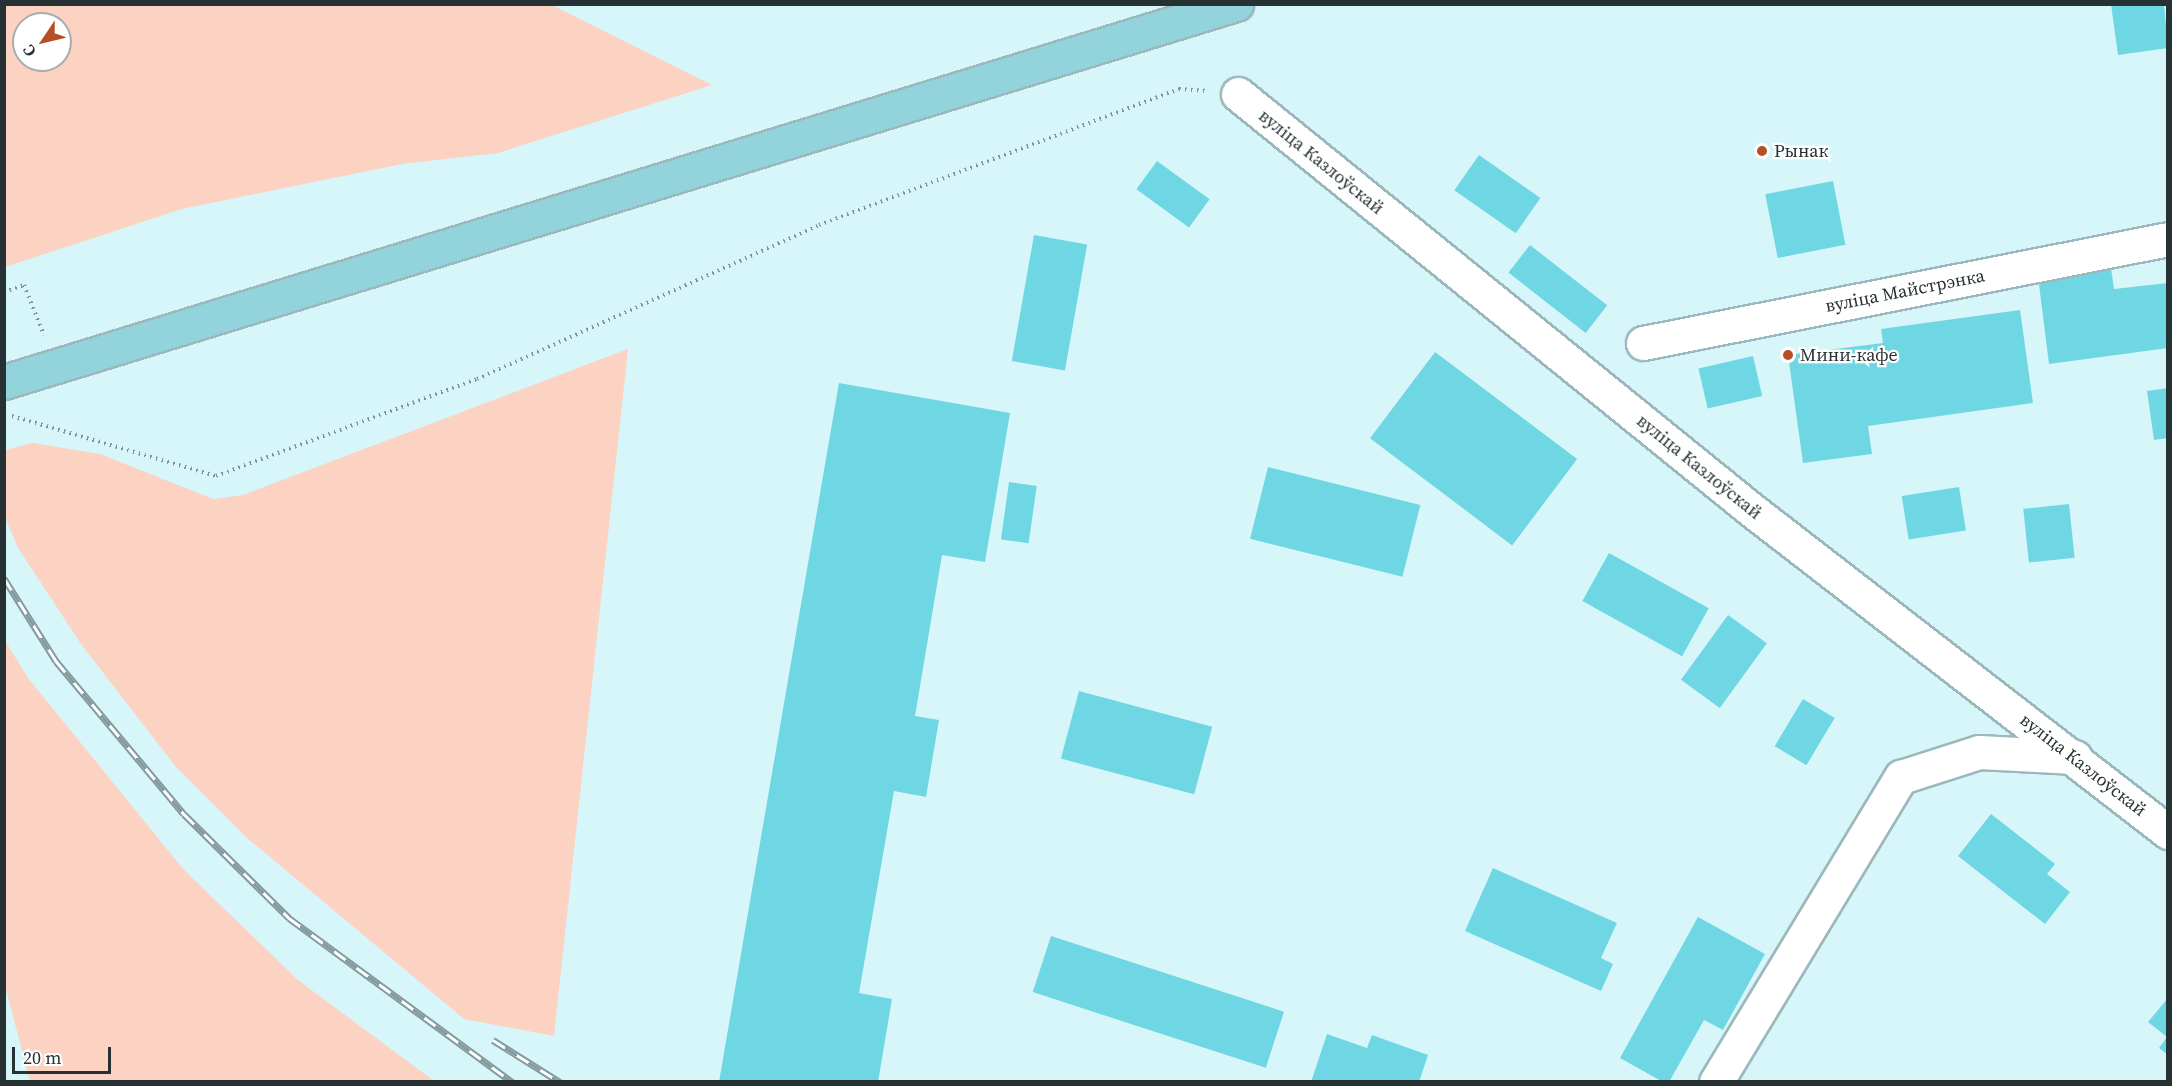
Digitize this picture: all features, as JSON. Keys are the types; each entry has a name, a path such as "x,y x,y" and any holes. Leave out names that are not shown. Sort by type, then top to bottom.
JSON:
{"main road":[{"path":"12,379 1236,4"}],"street":[{"name":"вуліца Казлоўскай","path":"1238,94 1752,511 2074,757 2168,832"},
{"name":"вуліца Майстрэнка","path":"1643,343 2168,239"},
{"path":"1716,1082 1900,777 1979,752 2074,757"}],"path":[{"path":"4,414 216,476 477,379 819,225 1168,93 1179,89 1238,94"},
{"path":"4,292 24,285 46,340"}],"shaded area":[{"path":"5,4 552,5 712,85 498,153 402,164 182,209 5,267"},
{"path":"628,349 554,1036 464,1019 247,838 176,767 81,644 18,548 5,517 5,450 33,443 100,454 213,499 243,495"},
{"path":"4,639 28,678 184,870 298,980 434,1081 30,1081 5,986"}],"building":[{"path":"2111,4 2164,4 2168,48 2118,55"},
{"path":"1479,155 1540,198 1516,233 1454,190"},
{"path":"1157,161 1210,199 1189,228 1136,189"},
{"path":"1833,181 1845,245 1778,258 1765,194"},
{"path":"1034,235 1087,244 1065,370 1012,361"},
{"path":"1530,245 1607,305 1586,333 1508,273"},
{"path":"2111,268 2114,289 2168,283 2168,348 2049,364 2038,277"},
{"path":"2020,310 2033,403 1868,426 1872,454 1803,463 1788,355 1883,343 1881,329"},
{"path":"1435,352 1577,459 1512,545 1370,438"},
{"path":"1753,356 1762,396 1708,409 1698,369"},
{"path":"839,383 1010,413 985,562 942,555 915,716 939,720 926,797 894,791 859,993 892,999 878,1082 719,1082"},
{"path":"2168,388 2168,438 2154,440 2147,391"},
{"path":"1268,467 1420,505 1402,577 1250,539"},
{"path":"1009,482 1037,486 1029,543 1001,539"},
{"path":"1959,487 1966,530 1909,540 1902,496"},
{"path":"2069,504 2075,558 2029,563 2023,509"},
{"path":"1609,553 1709,608 1682,656 1582,601"},
{"path":"1728,615 1767,643 1720,708 1681,680"},
{"path":"1079,691 1212,727 1194,794 1061,759"},
{"path":"1803,699 1835,718 1806,765 1775,746"},
{"path":"1991,814 2055,864 2047,874 2070,892 2045,924 1958,856"},
{"path":"1493,868 1617,923 1601,958 1613,964 1601,991 1465,931"},
{"path":"1698,917 1765,954 1723,1030 1704,1020 1669,1082 1663,1082 1620,1058"},
{"path":"1051,936 1284,1012 1266,1068 1033,992"},
{"path":"2168,998 2168,1055 2159,1048 2167,1037 2148,1022"},
{"path":"1327,1034 1367,1048 1372,1035 1428,1055 1419,1082 1311,1082"}],"railway":[{"path":"4,578 56,661 184,814 289,918 512,1082"},
{"path":"493,1040 560,1082"}],"place":[{"name":"Рынак","path":"1762,151"},
{"name":"Мини-кафе","path":"1788,355"}]}
